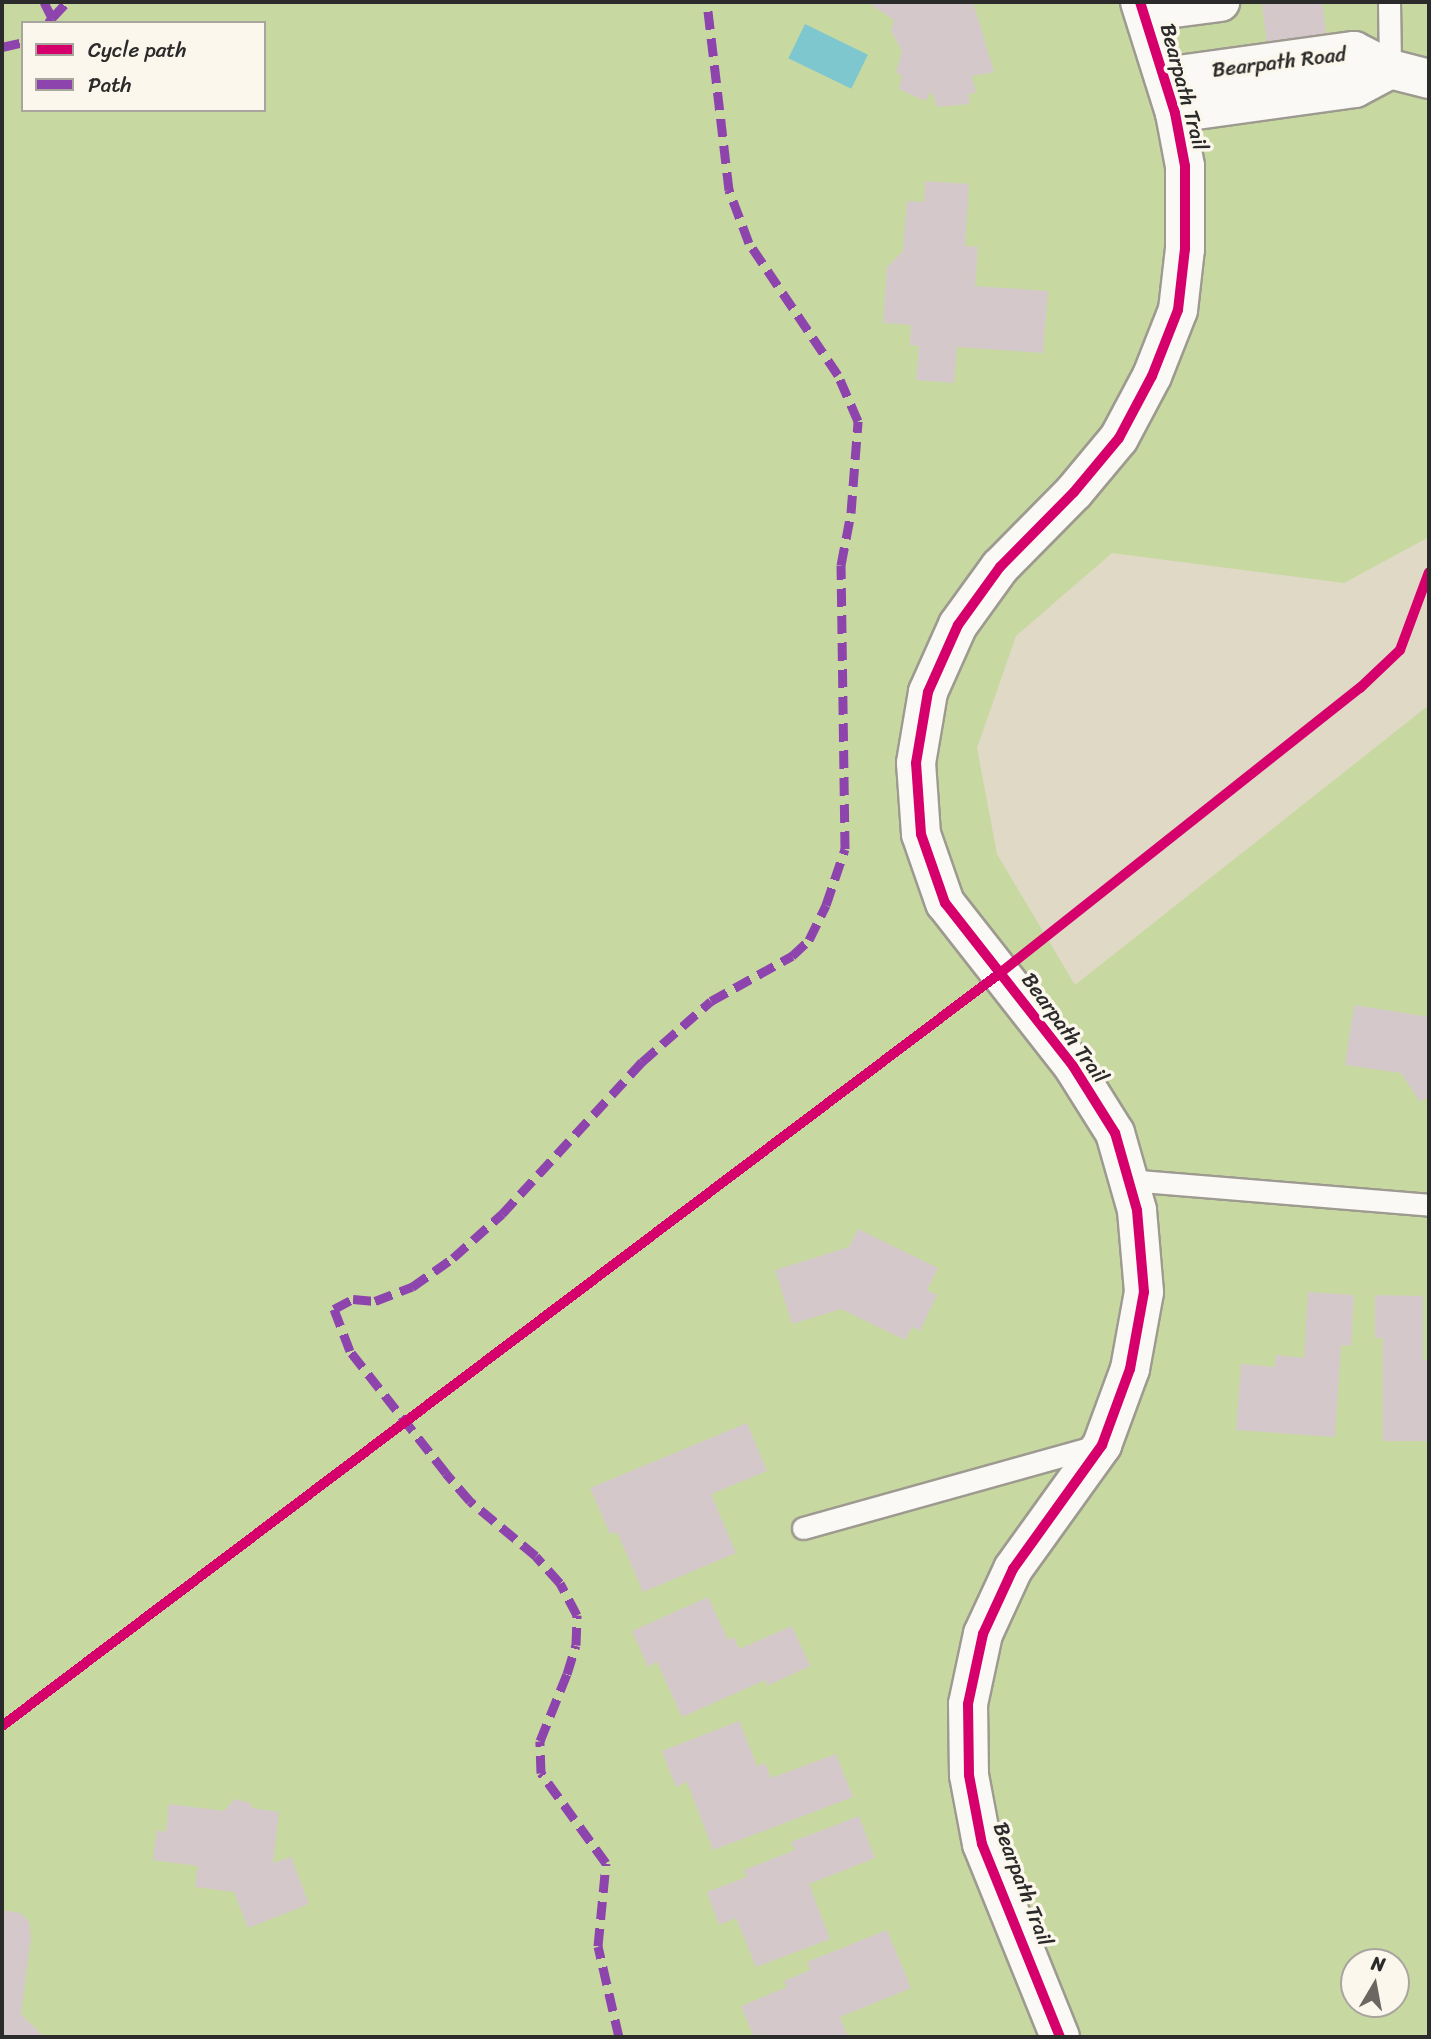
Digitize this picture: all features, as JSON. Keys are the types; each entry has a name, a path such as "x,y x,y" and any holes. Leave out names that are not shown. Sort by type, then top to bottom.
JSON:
{"street":[{"path":"1142,7 1220,2"},
{"name":"Bearpath Trail","path":"1060,2037 982,1844 969,1774 968,1704 983,1634 1013,1569 1102,1444 1130,1369 1144,1292 1137,1210 1115,1133 1073,1066 945,903 921,834 916,763 928,692 958,625 1000,567 1074,492 1119,438 1152,376 1178,310 1185,249 1185,166 1169,95 1142,7"},
{"path":"1390,69 1429,79"},
{"name":"Bearpath Road","path":"1169,95 1355,88 1390,69"}],"lane":[{"path":"1389,2 1390,69"},
{"path":"1128,1180 1429,1205"},
{"path":"803,1528 1102,1444"}],"green space":[{"path":"2,2 1429,2 1429,537 1344,583 1112,553 1016,636 977,748 997,854 1075,985 1429,705 1429,2037 2,2037"}],"water":[{"path":"805,24 868,55 851,89 788,58"}],"building":[{"path":"867,2 973,2 994,72 972,76 976,93 969,93 969,104 937,107 932,91 925,101 899,89 902,76 896,72 902,52 891,30 894,20"},
{"path":"1322,2 1327,40 1268,50 1262,4"},
{"path":"925,181 969,184 965,246 978,247 975,286 1048,291 1043,353 957,347 954,383 916,380 919,346 910,345 911,325 883,323 887,267 903,251 907,201 924,202"},
{"path":"1354,1005 1429,1017 1429,1096 1420,1102 1401,1073 1345,1065"},
{"path":"858,1229 938,1268 927,1290 937,1295 920,1331 912,1327 905,1340 841,1309 792,1324 775,1270 849,1247"},
{"path":"1308,1292 1354,1295 1351,1346 1341,1345 1335,1437 1236,1430 1241,1364 1275,1367 1276,1355 1304,1358"},
{"path":"1375,1295 1423,1296 1423,1360 1429,1360 1429,1441 1383,1441 1383,1338 1375,1338"},
{"path":"747,1423 767,1471 711,1494 736,1553 643,1592 617,1532 610,1534 590,1488"},
{"path":"708,1597 728,1640 734,1637 739,1649 792,1626 810,1666 767,1686 765,1680 682,1717 657,1662 648,1667 632,1631"},
{"path":"739,1721 757,1766 765,1763 771,1778 836,1754 853,1797 713,1850 687,1782 676,1787 662,1751"},
{"path":"235,1799 250,1803 252,1808 279,1812 273,1863 291,1857 309,1904 248,1928 234,1892 195,1887 198,1866 153,1860 157,1830 166,1832 169,1804 224,1811"},
{"path":"859,1816 875,1858 809,1884 830,1939 756,1967 736,1918 719,1925 707,1892 747,1877 744,1870 795,1850 791,1842"},
{"path":"2,1910 20,1913 29,1921 31,1938 21,2014 44,2037 2,2037"},
{"path":"887,1930 911,1988 840,2017 848,2037 754,2037 741,2006 787,1987 784,1981 810,1970 807,1962"}],"marked path":[{"path":"44,2 52,18 50,21"},
{"path":"52,18 67,2"},
{"path":"619,2037 598,1946 606,1863 541,1773 540,1741 576,1645 577,1615 560,1583 536,1556 470,1501 446,1473 350,1351 334,1309 353,1299 375,1301 412,1287 453,1258 502,1214 642,1062 711,1001 792,956 809,940 826,905 845,849 841,565 851,513 858,421 838,375 749,243 729,190 707,2"},
{"path":"2,47 21,42"}],"cycle path":[{"path":"1060,2037 982,1844 969,1775 968,1704 983,1634 1013,1569 1102,1445 1130,1369 1144,1292 1137,1210 1115,1133 1073,1066 945,903 921,834 916,763 928,692 958,625 1000,567 1074,492 1119,438 1152,376 1178,310 1185,249 1185,166 1175,113 1140,2"},
{"path":"2,1726 1000,973 1360,688 1400,650 1429,572"}]}
